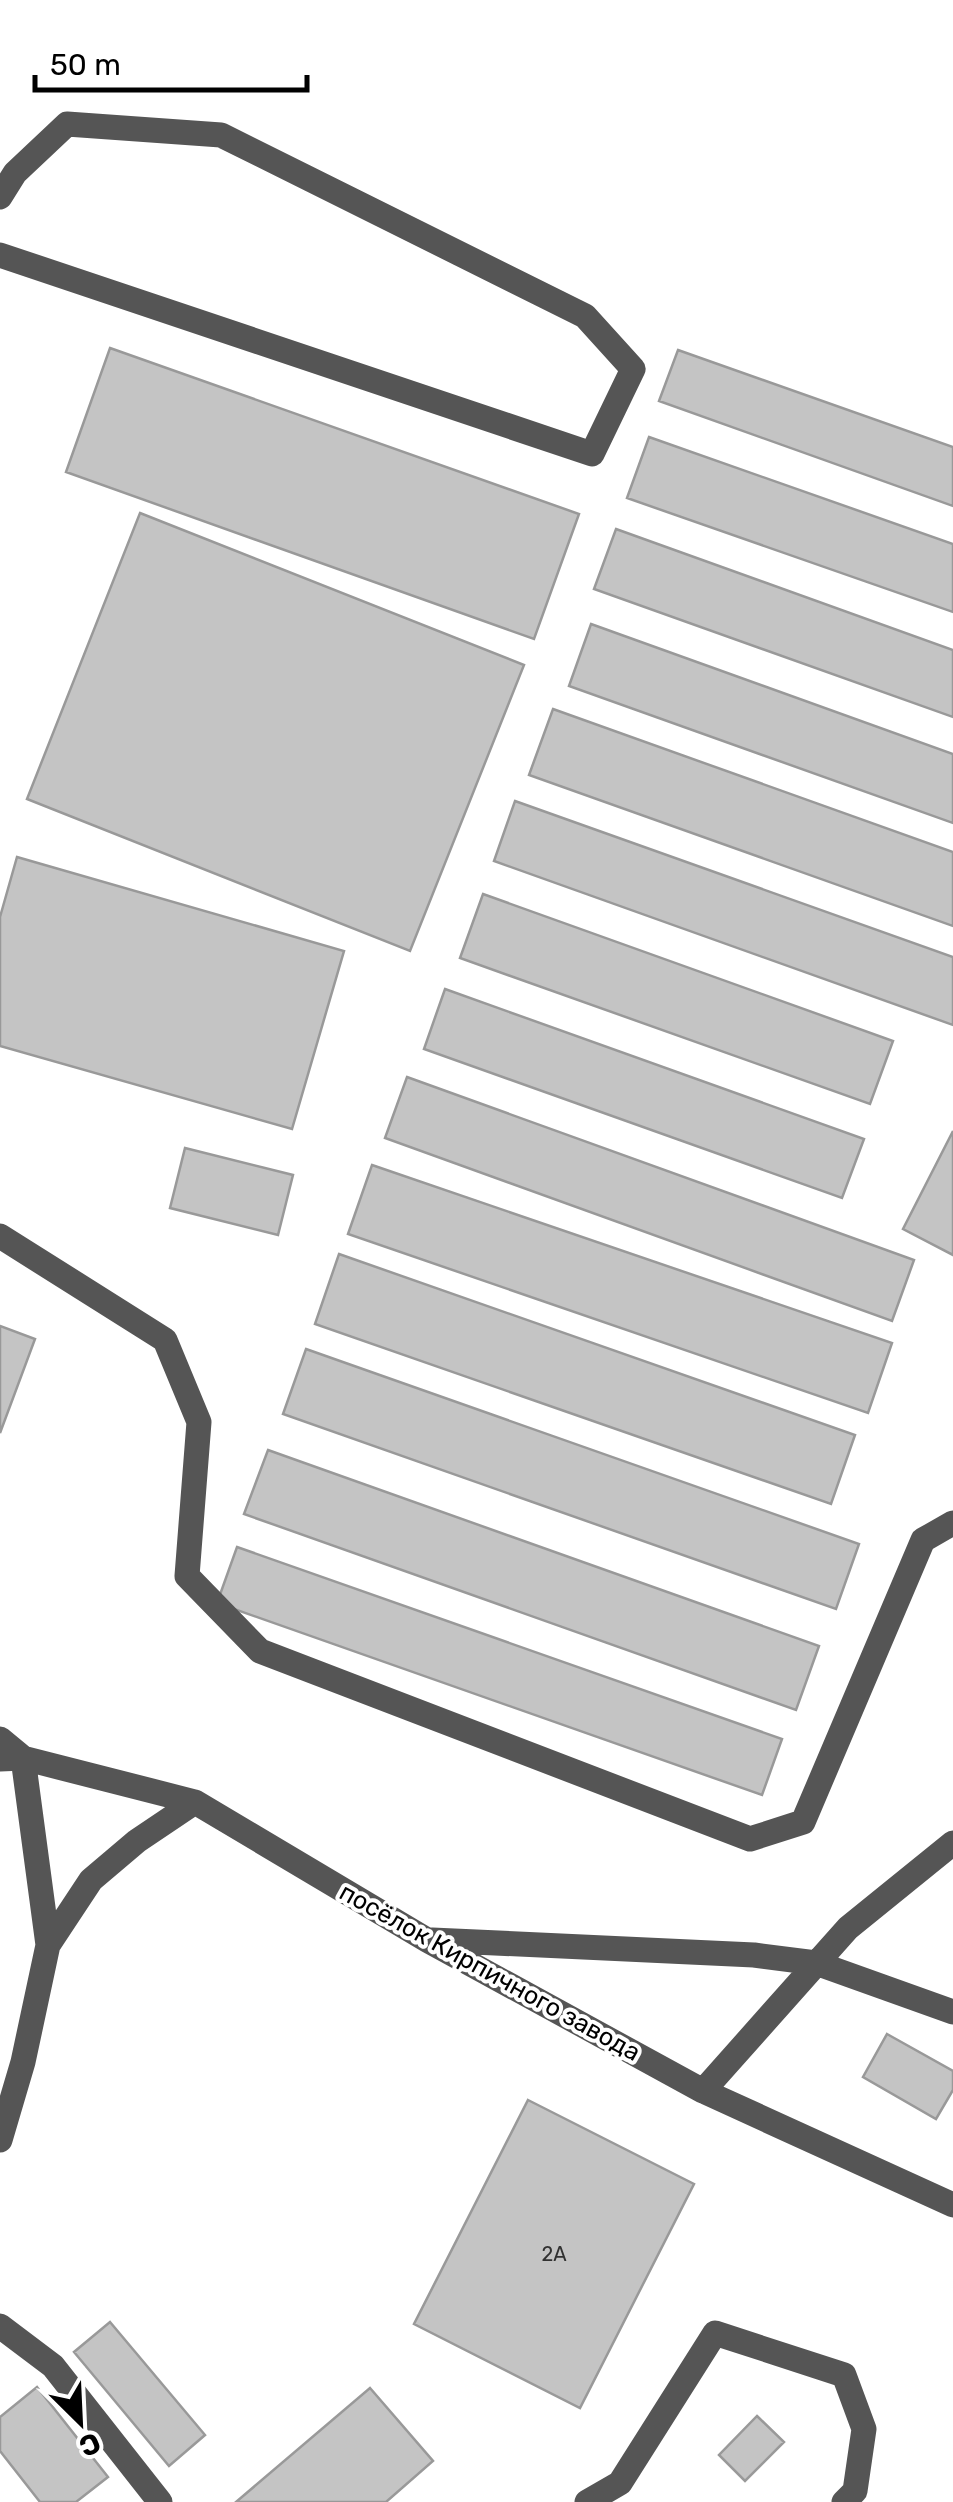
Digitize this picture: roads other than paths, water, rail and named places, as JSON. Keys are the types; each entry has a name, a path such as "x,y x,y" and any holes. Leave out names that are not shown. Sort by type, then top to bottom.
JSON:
{"street":[{"path":"0,197 14,172 67,124 220,135 585,316 633,369 592,454 0,255"},
{"path":"0,1236 165,1340 200,1422 187,1576 260,1651 750,1839 803,1822 923,1540 953,1522"},
{"path":"0,1738 12,1759 48,1945"},
{"name":"посёлок Кирпичного завода","path":"12,1759 195,1802 427,1940 702,2091 953,2206"},
{"path":"0,2140 48,1945 91,1880 137,1841 195,1802"},
{"path":"702,2091 848,1928 953,1843"},
{"path":"427,1940 754,1955 816,1963 953,2012"},
{"path":"0,2326 53,2366 160,2502"},
{"path":"586,2502 620,2484 715,2333 844,2375 864,2429 855,2491 844,2502"}]}
